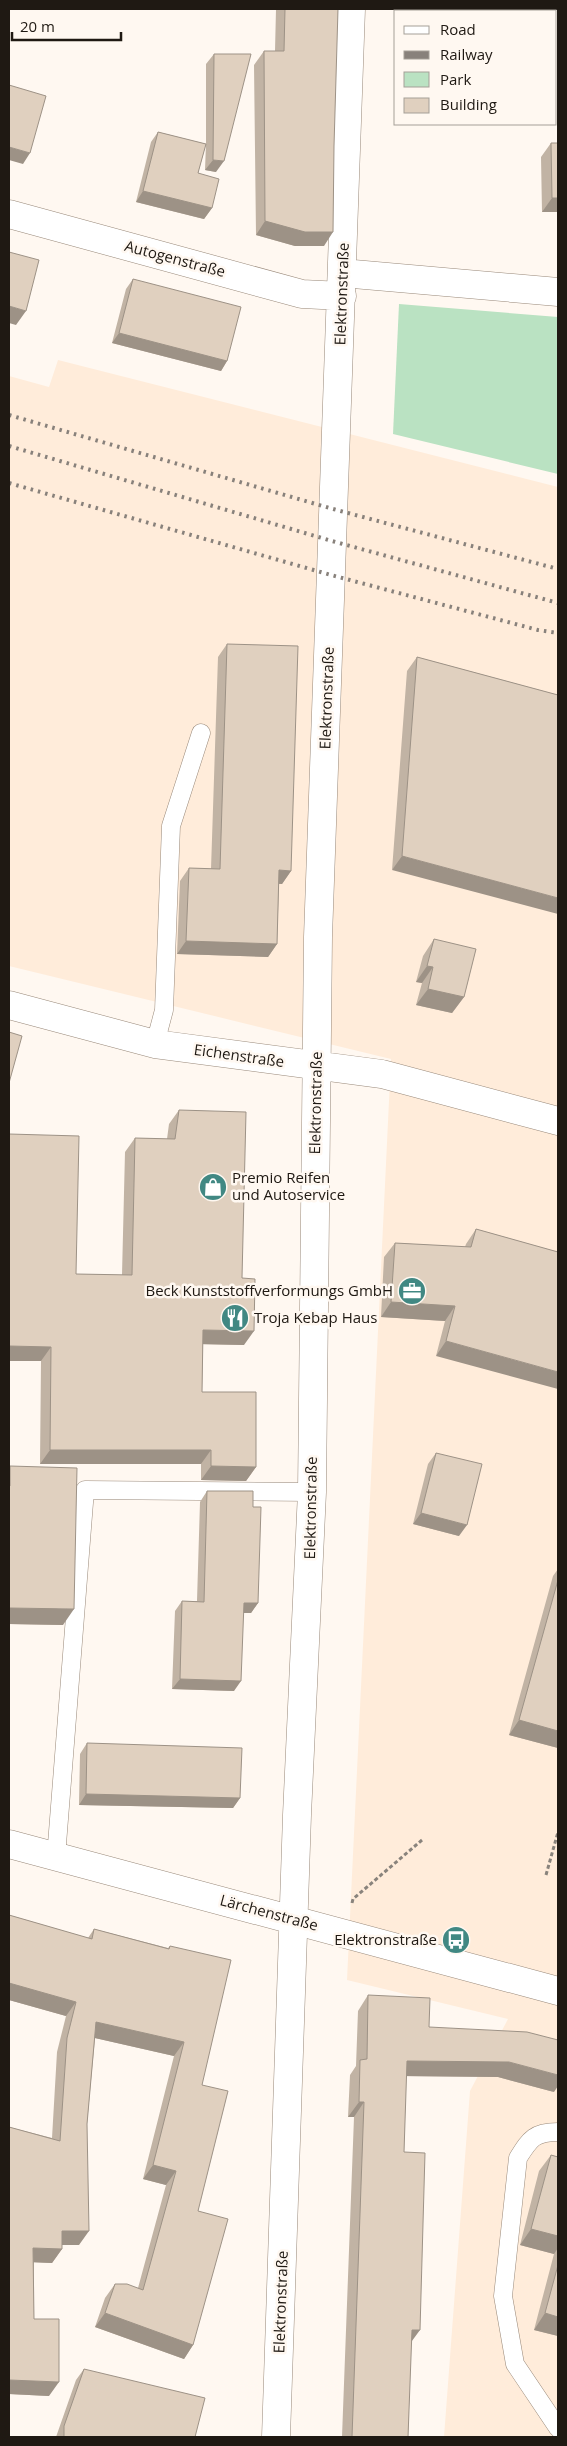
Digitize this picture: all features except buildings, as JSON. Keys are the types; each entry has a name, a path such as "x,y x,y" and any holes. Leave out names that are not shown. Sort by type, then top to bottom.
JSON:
{"street":[{"name":"Elektronstraße","path":"276,2437 294,1920 312,1492 318,937 351,9"},
{"name":"Autogenstraße","path":"9,214 302,294 342,285 558,292"},
{"name":"Eichenstraße","path":"9,1005 155,1044 382,1074 558,1121"},
{"name":"Lärchenstraße","path":"9,1844 558,1991"}],"lane":[{"path":"155,1044 164,1010 171,826 201,733"},
{"path":"56,1857 85,1490 312,1492"},
{"path":"558,2132 543,2132 530,2140 518,2158 503,2296 515,2364 558,2428"}],"path":[{"path":"546,1875 558,1832"},
{"path":"344,1933 353,1900 422,1840"}],"shaded area":[{"path":"58,360 558,487 558,2437 444,2437 470,2091 508,2019 347,1980 391,1059 9,966 9,376 49,387"}],"green space":[{"path":"399,304 558,317 558,474 393,434"}],"railway":[{"path":"9,415 333,509 558,569"},
{"path":"9,446 332,541 558,603"},
{"path":"9,483 331,575 538,630 558,633"}],"place":[{"name":"Premio Reifen und Autoservice","path":"213,1187"},
{"name":"Beck Kunststoffverformungs GmbH","path":"412,1291"},
{"name":"Troja Kebap Haus","path":"235,1318"},
{"name":"Elektronstraße","path":"456,1940"}]}
